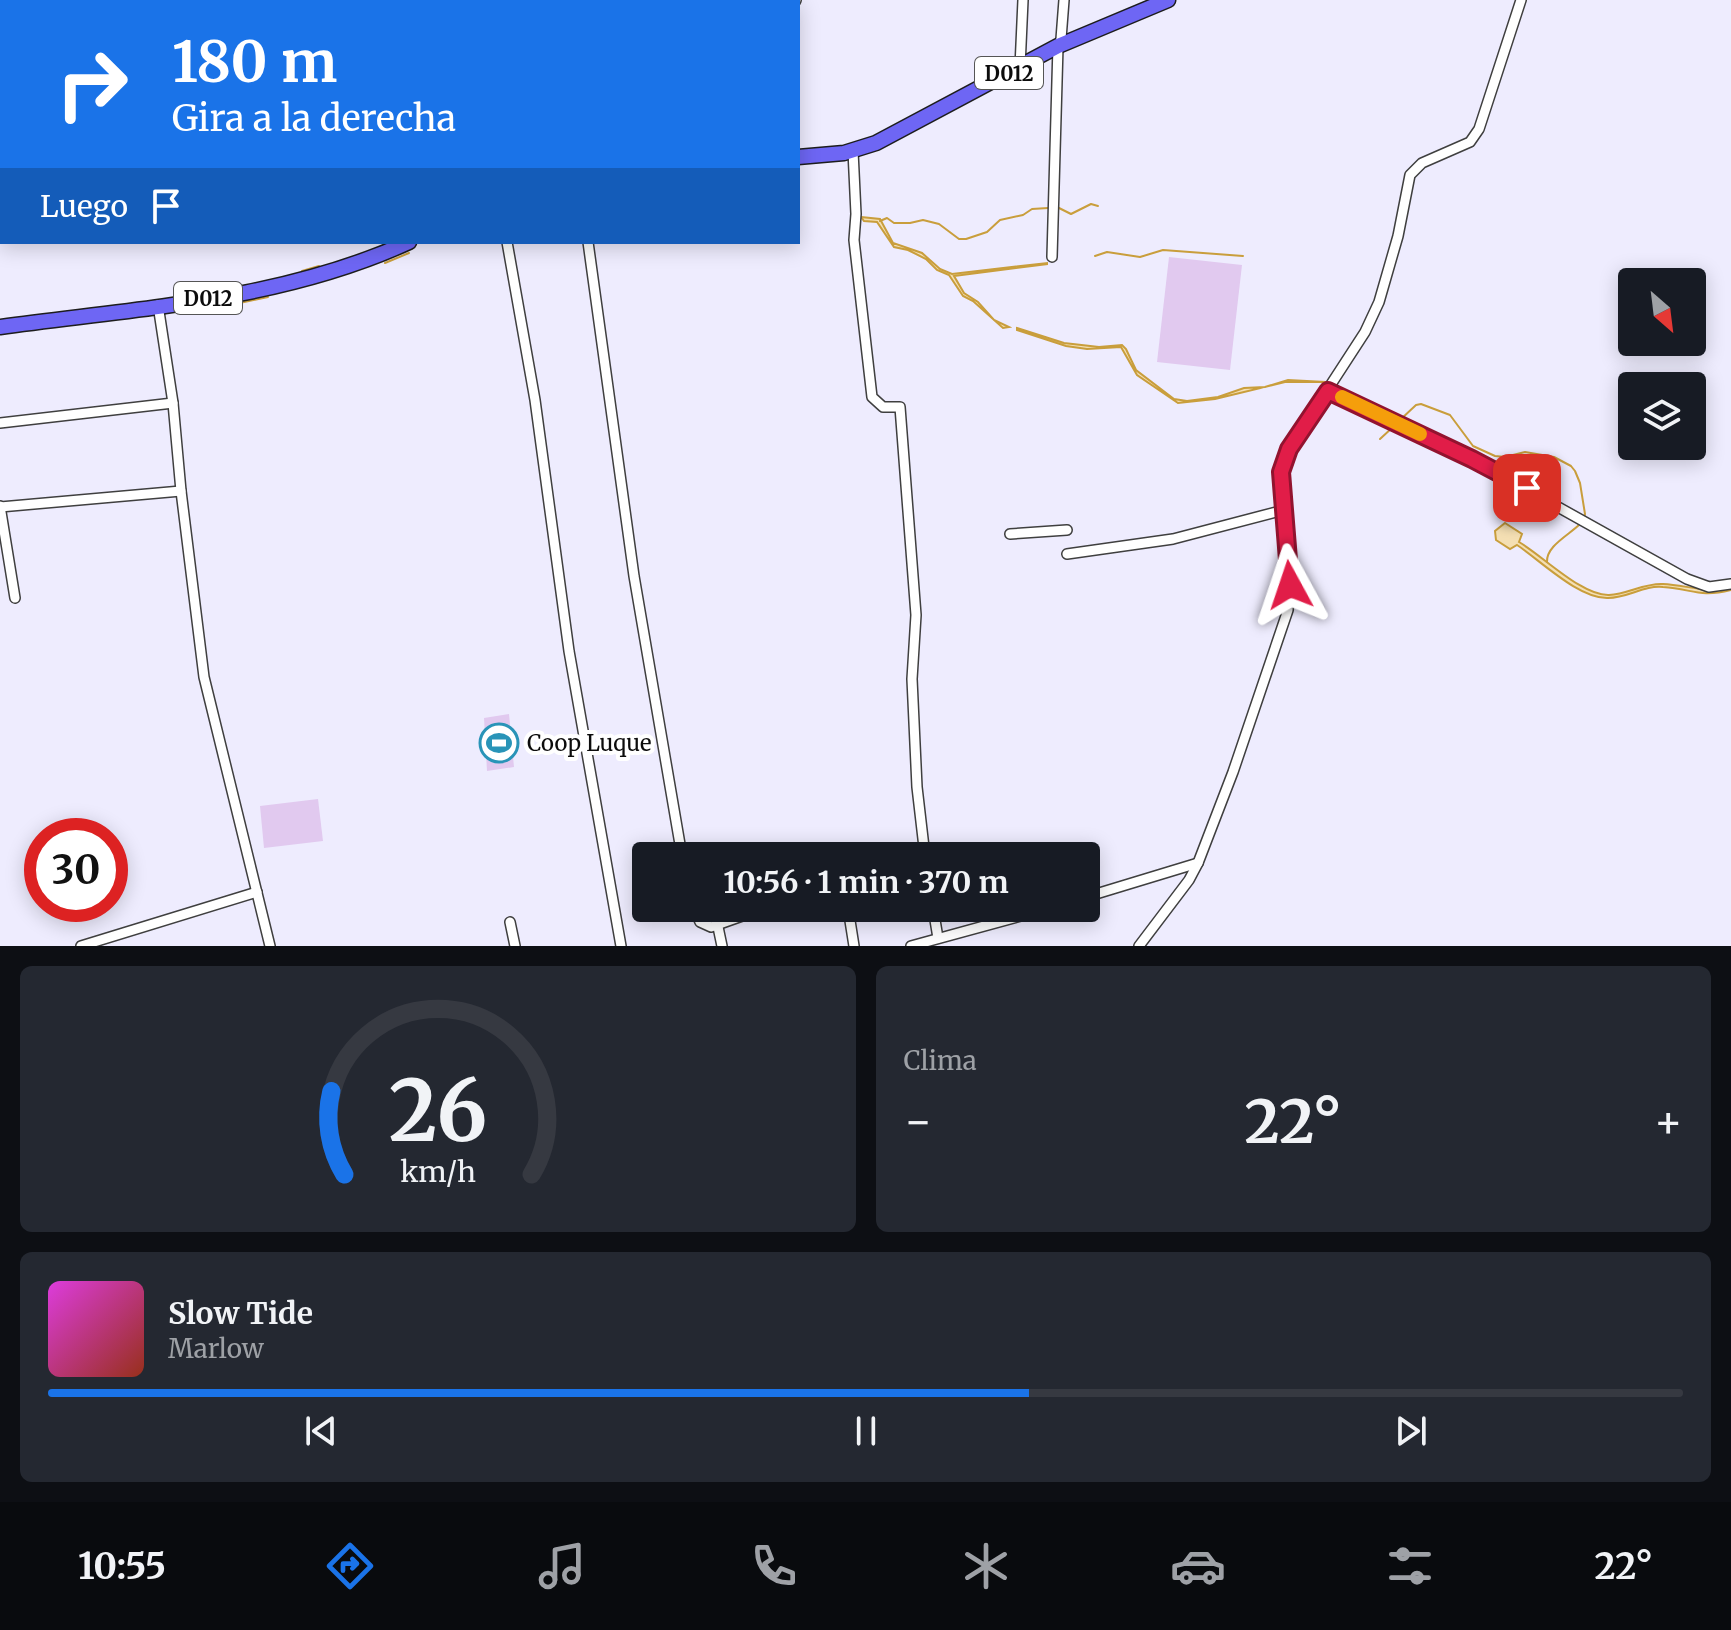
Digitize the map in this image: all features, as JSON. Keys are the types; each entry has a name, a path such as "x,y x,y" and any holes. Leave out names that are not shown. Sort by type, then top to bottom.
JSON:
{"main road":[{"name":"D012","path":"800,157 853,151 876,143 1058,46 1168,0"},
{"name":"D012","path":"0,327 159,312 257,292 309,279 404,244"}],"street":[{"path":"1020,67 1023,0"},
{"path":"1052,257 1058,46 1064,0"},
{"path":"1139,946 1184,888 1198,863 1283,630 1290,585 1281,472 1289,449 1365,332 1379,302 1398,236 1410,175 1422,163 1470,142 1476,136 1521,0"},
{"path":"853,151 854,240 872,397 883,407 900,407 905,451 916,615 912,679 916,772 924,842"},
{"path":"507,244 535,400 569,651 621,946"},
{"path":"588,244 634,576 680,842"},
{"path":"159,312 173,403 204,677 270,946"},
{"path":"1328,391 1472,459 1687,579 1709,587 1731,584"},
{"path":"0,423 173,403"},
{"path":"15,598 0,507 181,491"},
{"path":"1067,554 1173,539 1284,510"},
{"path":"1010,534 1067,530"},
{"path":"1100,893 1198,863"},
{"path":"81,946 257,892"},
{"path":"510,922 515,946"},
{"path":"700,922 711,927 730,922"},
{"path":"850,922 854,946"},
{"path":"935,922 938,938"},
{"path":"911,946 998,922"},
{"path":"718,927 722,946"}],"shaded area":[{"path":"861,217 880,219 893,243 922,253 940,269 952,274 1047,264 954,276 964,293 978,302 994,320 963,296 949,275 937,270 926,259 894,247 877,222 864,221"},
{"path":"1169,257 1242,265 1230,370 1157,362"},
{"path":"1017,328 1064,343 1099,347 1122,345 1136,370 1174,399 1187,401 1218,397 1244,388 1264,387 1215,399 1178,403 1137,375 1121,347 1087,349 1066,346"},
{"path":"1288,380 1326,382 1285,382 1267,386"},
{"path":"1505,523 1522,534 1519,542 1575,582 1598,594 1616,594 1656,584 1705,589 1731,587 1731,590 1703,593 1656,587 1615,597 1597,597 1573,586 1517,545 1510,549 1496,540 1495,531"},
{"name":"Coop Luque","path":"509,714 514,767 487,771 484,718"},
{"path":"318,799 323,841 264,848 260,806"}],"waterway":[{"path":"1059,208 1071,214 1091,204 1098,206"},
{"path":"880,221 887,218 894,223 923,220 939,224 959,239 966,239 987,232 1000,220 1023,215 1032,209 1048,208"},
{"path":"1095,256 1107,252 1140,257 1163,250 1243,256"},
{"path":"385,263 409,253"},
{"path":"302,271 319,266"},
{"path":"235,304 268,297"},
{"path":"1400,420 1421,404 1450,415 1473,446 1495,456 1525,452 1554,457 1571,466 1580,483 1584,519"},
{"path":"1380,439 1393,427"},
{"path":"1547,562 1554,546 1580,524"}],"slow traffic":[{"path":"1342,397 1420,434"}],"place":[{"name":"Coop Luque","path":"499,743"}],"route":[{"path":"1290,585 1281,472 1289,449 1328,391 1527,488"}]}
